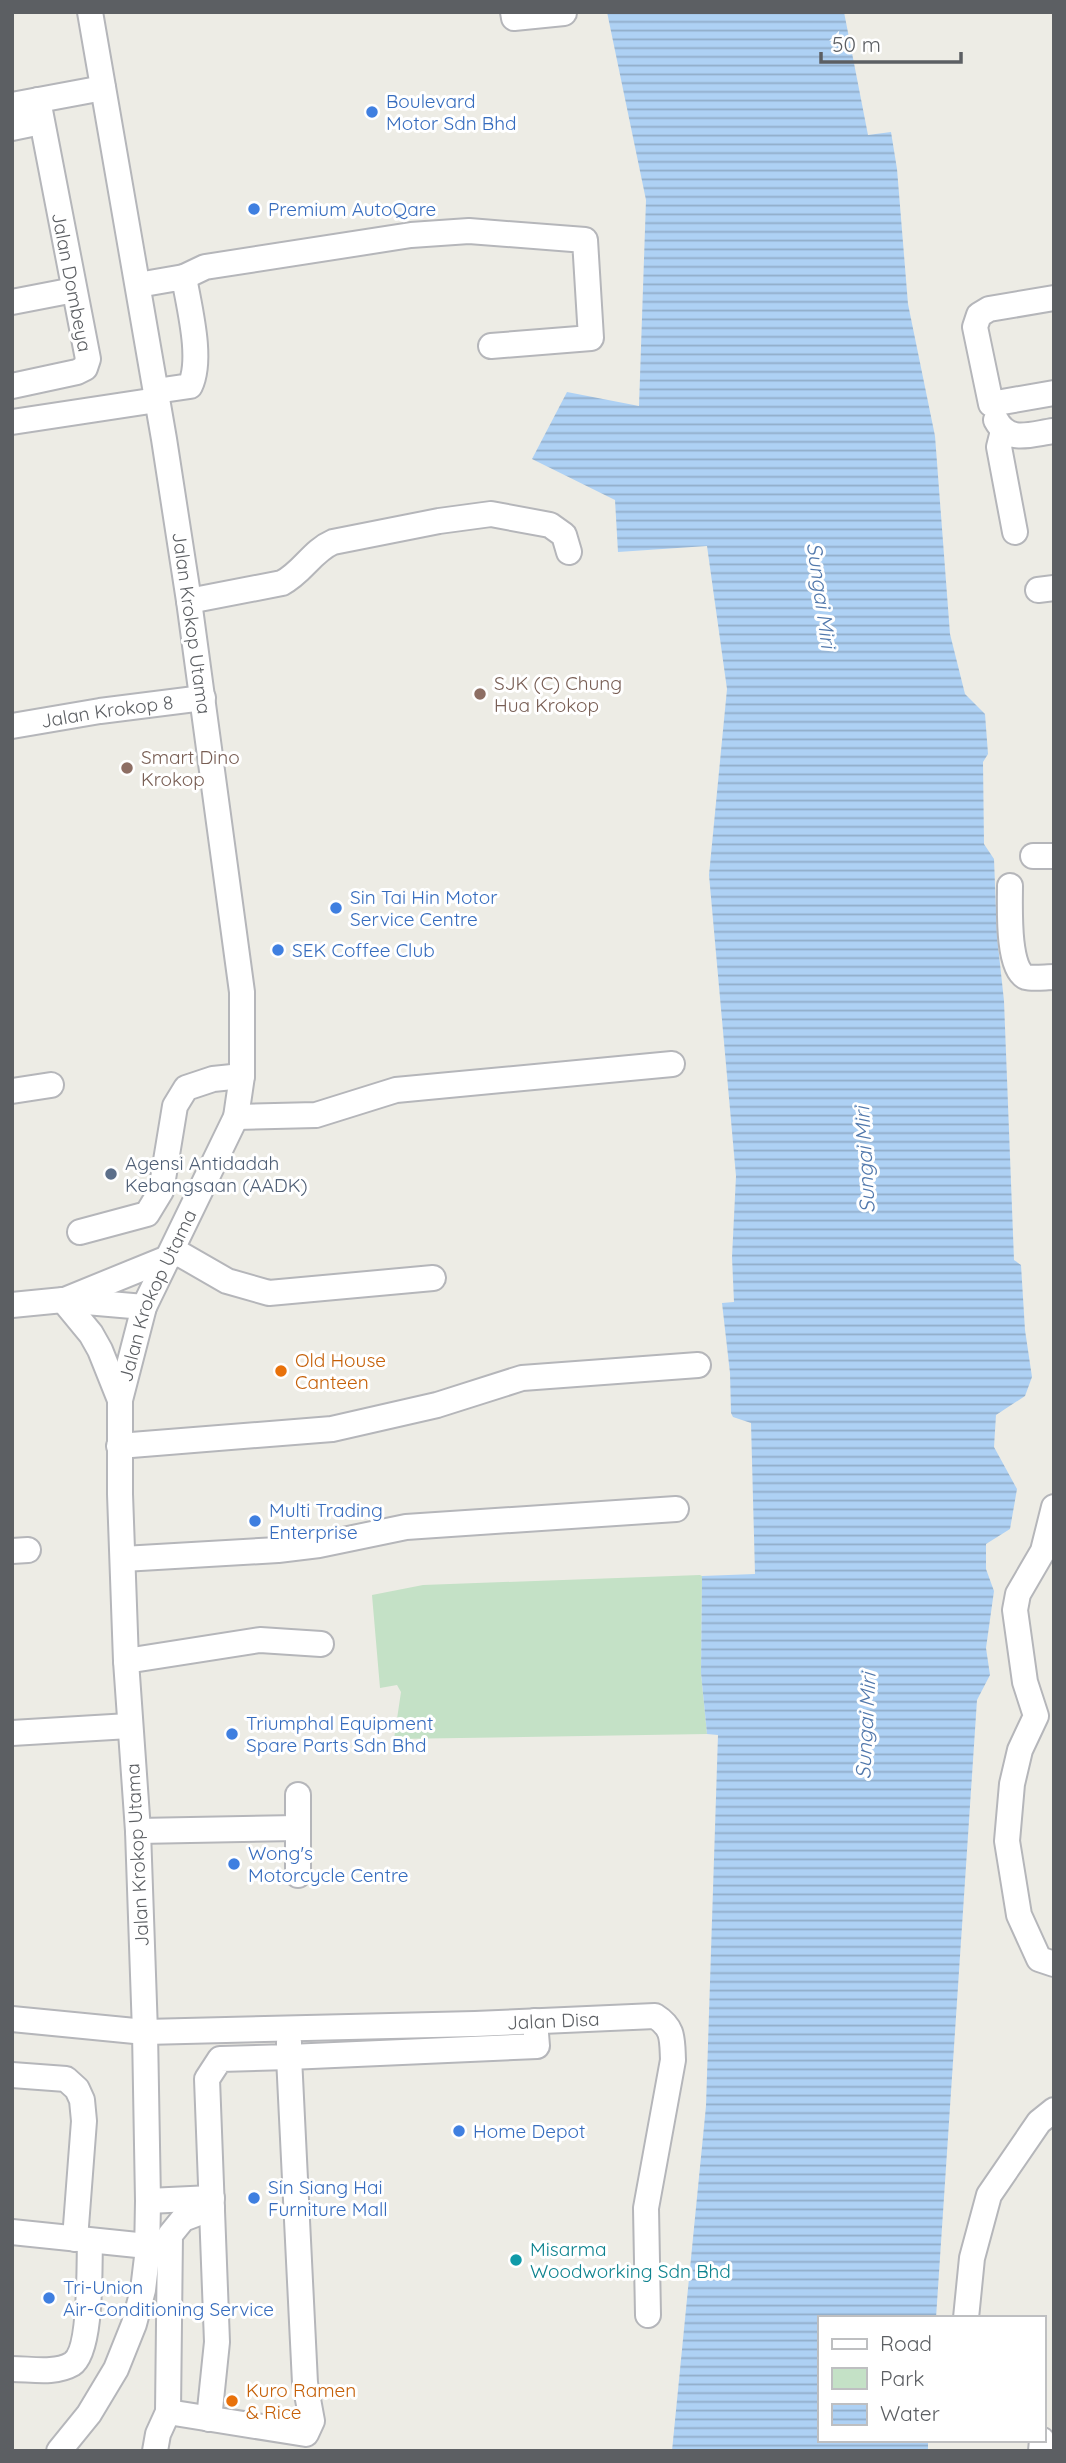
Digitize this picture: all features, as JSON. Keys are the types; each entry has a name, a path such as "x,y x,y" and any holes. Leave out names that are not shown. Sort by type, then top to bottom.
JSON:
{"street":[{"name":"Jalan Krokop Utama","path":"65,2444 89,2414 116,2369 134,2325 143,2290 147,2245 145,2032 138,1831 126,1661 120,1400 144,1307 236,1117 242,1076 242,992 203,698 157,396 90,12"},
{"path":"513,12 514,18 564,13"},
{"path":"12,128 40,111 103,88"},
{"path":"12,105 40,111"},
{"name":"Jalan Dombeya","path":"12,386 78,372 85,368 88,359 40,111"},
{"path":"138,285 184,277 205,267 411,234 469,231 585,240 591,338 491,346"},
{"path":"12,422 157,396 191,386 196,374 195,356 184,277"},
{"path":"12,302 74,290"},
{"path":"1014,532 999,447 1003,431 991,404 975,327 979,315 989,309 1054,298"},
{"path":"991,404 1054,393"},
{"path":"1003,431 1016,436 1054,431"},
{"path":"189,601 282,583 295,576 321,547 333,542 439,521 491,514 550,525 564,535 569,552"},
{"name":"Jalan Krokop 8","path":"12,726 203,698"},
{"path":"1010,886 1012,954 1017,970 1025,977 1054,977"},
{"path":"236,1117 316,1115 396,1090 672,1064"},
{"path":"80,1232 147,1214 162,1191 175,1106 186,1088 213,1079 242,1076"},
{"path":"12,1091 51,1085"},
{"path":"64,1300 172,1253 227,1281 269,1293 433,1278"},
{"path":"64,1300 100,1350 120,1400"},
{"path":"12,1305 64,1300 144,1307"},
{"path":"119,1446 332,1429 437,1405 522,1378 698,1365"},
{"path":"1054,1507 1043,1551 1018,1594 1015,1610 1026,1682 1036,1717 1020,1750 1012,1784 1007,1841 1019,1915 1040,1959 1054,1964"},
{"path":"123,1559 278,1550 417,1526 676,1509"},
{"path":"126,1661 260,1640 321,1644"},
{"path":"12,1733 129,1726"},
{"path":"298,1795 298,1875"},
{"path":"138,1831 298,1828"},
{"name":"Jalan Disa","path":"12,2019 145,2032 655,2016 666,2023 672,2035 673,2060 646,2208 648,2315"},
{"path":"209,2419 217,2342 207,2079 220,2059 537,2046 536,2021"},
{"path":"168,2412 306,2434 312,2421 305,2384 289,2028"},
{"path":"326,2028 327,2055"},
{"path":"12,2075 66,2080 77,2089 82,2100 85,2345 75,2362 58,2370 12,2369"},
{"path":"967,2316 972,2258 989,2195 1039,2122 1054,2110"},
{"path":"148,2201 212,2203"},
{"path":"156,2445 168,2412 170,2235 183,2219 212,2203"},
{"path":"12,2232 147,2245"}],"green space":[{"path":"700,1575 701,1673 707,1734 394,1739 401,1692 397,1685 380,1688 372,1595 423,1585"}],"water":[{"name":"Sungai Miri","path":"607,12 844,12 868,135 891,132 897,169 908,304 935,436 950,634 965,694 985,714 988,754 983,762 984,844 994,859 997,936 1004,1001 1014,1260 1021,1265 1025,1330 1032,1377 1025,1396 996,1415 994,1447 1017,1489 1010,1529 986,1544 986,1569 994,1591 986,1648 990,1675 977,1700 936,2316 818,2316 818,2442 928,2442 928,2451 672,2451 706,2106 718,1735 707,1734 701,1673 702,1576 755,1574 751,1423 733,1417 731,1413 730,1373 722,1303 734,1302 732,1257 736,1176 709,875 727,689 707,546 618,552 615,500 532,459 567,392 639,406 646,200"}],"place":[{"name":"Boulevard Motor Sdn Bhd","path":"372,112"},
{"name":"Premium AutoQare","path":"254,209"},
{"name":"SJK (C) Chung Hua Krokop","path":"480,694"},
{"name":"Smart Dino Krokop","path":"127,768"},
{"name":"Sin Tai Hin Motor Service Centre","path":"336,908"},
{"name":"SEK Coffee Club","path":"278,950"},
{"name":"Agensi Antidadah Kebangsaan (AADK)","path":"111,1174"},
{"name":"Old House Canteen","path":"281,1371"},
{"name":"Multi Trading Enterprise","path":"255,1521"},
{"name":"Triumphal Equipment Spare Parts Sdn Bhd","path":"232,1734"},
{"name":"Wong's Motorcycle Centre","path":"234,1864"},
{"name":"Home Depot","path":"459,2131"},
{"name":"Sin Siang Hai Furniture Mall","path":"254,2198"},
{"name":"Misarma Woodworking Sdn Bhd","path":"516,2260"},
{"name":"Tri-Union Air-Conditioning Service","path":"49,2298"},
{"name":"Kuro Ramen & Rice","path":"232,2401"}]}
